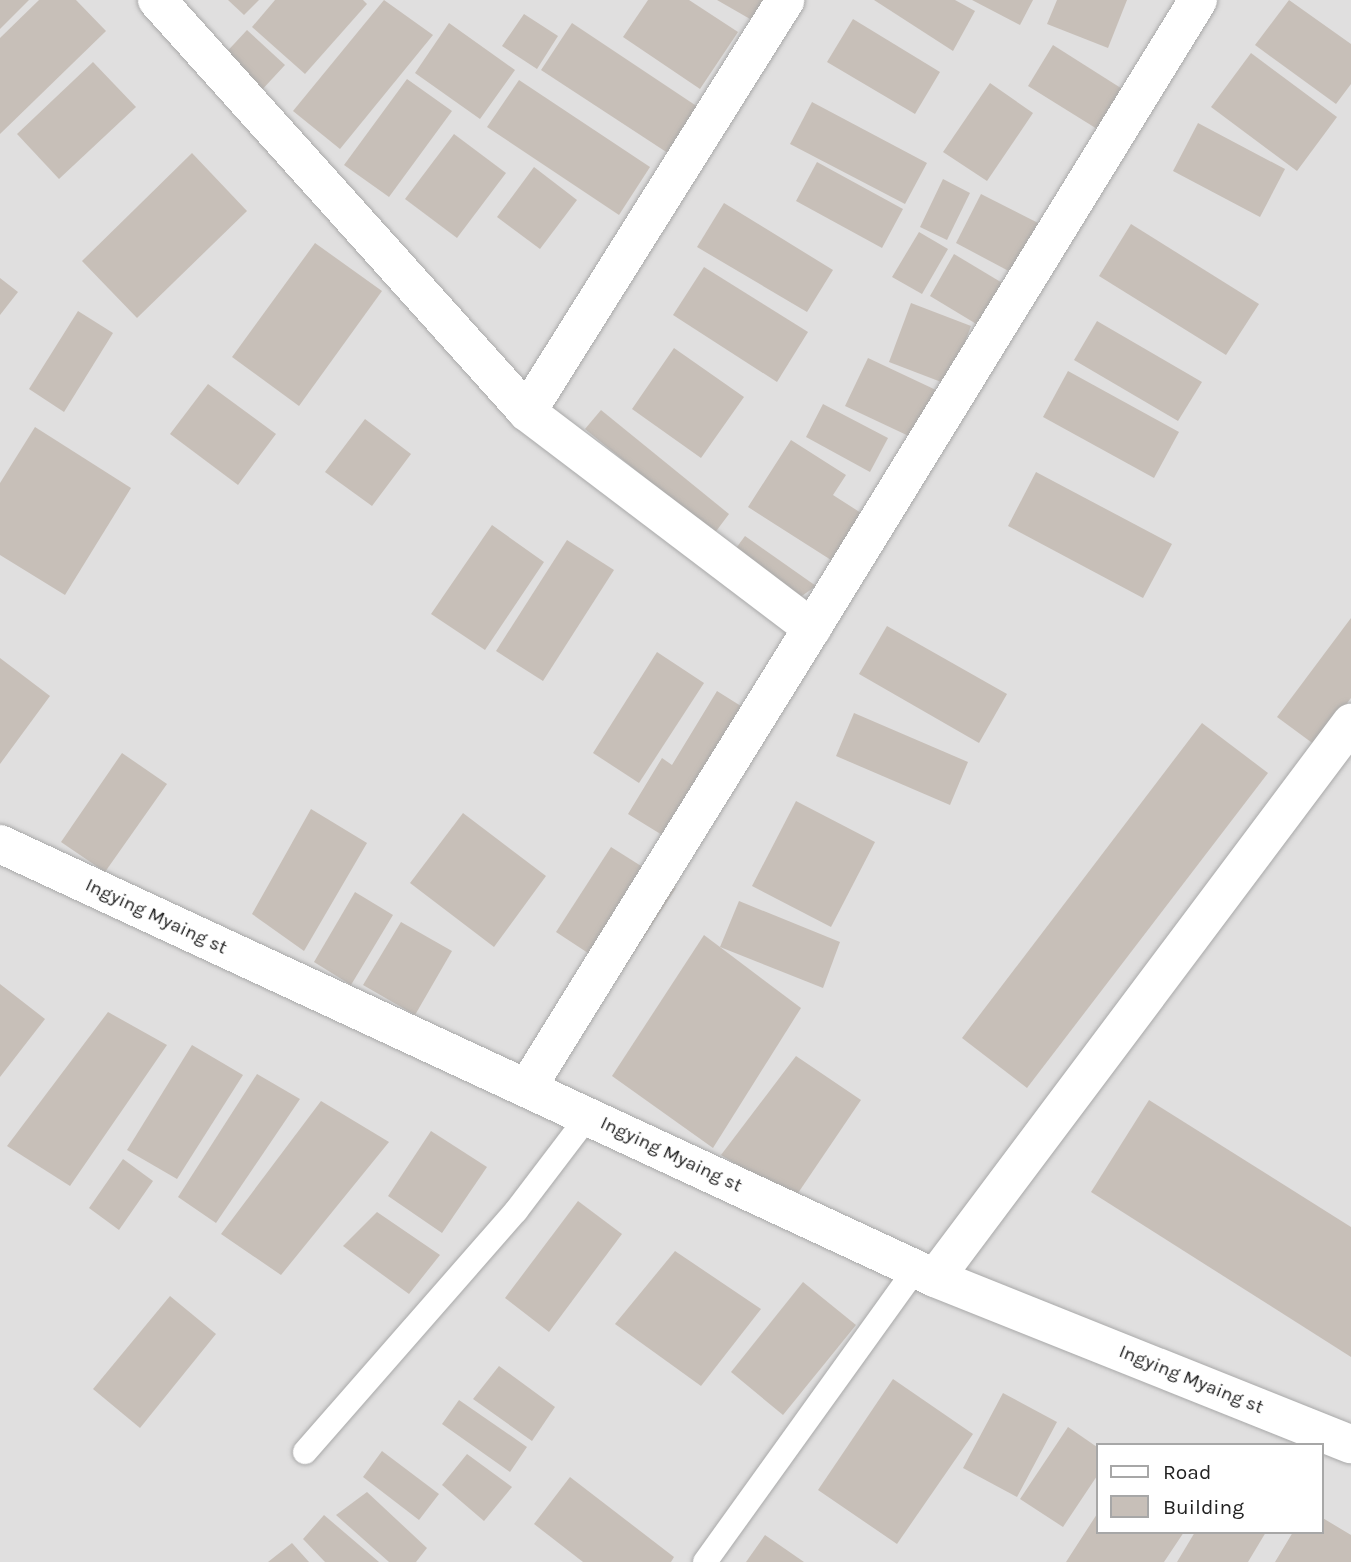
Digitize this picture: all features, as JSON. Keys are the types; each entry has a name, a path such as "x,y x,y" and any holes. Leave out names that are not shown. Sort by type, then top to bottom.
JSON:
{"street":[{"path":"157,0 527,412 812,628"},
{"path":"527,412 785,0"},
{"path":"527,1088 1198,0"},
{"path":"925,1273 1351,723"},
{"name":"Ingying Myaing st","path":"0,844 925,1273 1351,1444"}],"lane":[{"path":"306,1452 516,1211 588,1116"},
{"path":"705,1562 925,1273"}],"shaded area":[{"path":"0,0 1351,0 1351,1562 0,1562"}],"building":[{"path":"0,0 29,0 0,29"},
{"path":"39,0 76,0 106,31 0,134 0,38"},
{"path":"228,0 259,0 244,15"},
{"path":"275,0 363,0 367,4 305,74 252,27"},
{"path":"384,0 433,35 340,149 293,111"},
{"path":"648,0 689,0 738,32 700,89 623,37"},
{"path":"717,0 770,0 757,23"},
{"path":"874,0 955,0 975,11 953,51"},
{"path":"972,0 1033,0 1020,25"},
{"path":"1057,0 1127,0 1108,48 1047,24"},
{"path":"1289,0 1351,44 1351,84 1336,104 1255,45"},
{"path":"524,14 558,36 537,69 502,46"},
{"path":"853,19 940,72 915,114 827,62"},
{"path":"449,23 515,70 480,119 415,73"},
{"path":"572,23 710,115 680,161 541,70"},
{"path":"247,30 285,65 259,93 221,58"},
{"path":"1053,45 1135,97 1110,137 1028,86"},
{"path":"1251,53 1337,117 1297,171 1211,107"},
{"path":"93,62 136,107 59,179 17,134"},
{"path":"407,79 452,111 389,197 344,165"},
{"path":"519,80 650,167 619,215 487,127"},
{"path":"990,83 1033,113 987,181 943,152"},
{"path":"812,102 927,163 905,204 790,144"},
{"path":"1198,123 1285,169 1260,217 1173,171"},
{"path":"454,134 506,173 457,238 405,199"},
{"path":"192,153 247,211 137,318 82,261"},
{"path":"817,162 903,209 882,248 796,201"},
{"path":"534,167 577,200 540,249 497,217"},
{"path":"943,179 970,193 947,240 920,227"},
{"path":"981,194 1046,227 1020,277 956,243"},
{"path":"724,203 833,270 807,312 697,247"},
{"path":"1131,224 1259,304 1226,355 1099,276"},
{"path":"919,232 948,249 922,294 892,277"},
{"path":"315,243 382,291 299,406 232,357"},
{"path":"954,254 1004,284 978,325 930,296"},
{"path":"704,267 808,332 777,382 673,315"},
{"path":"0,278 18,292 0,315"},
{"path":"911,303 971,326 949,385 889,362"},
{"path":"78,311 113,333 64,412 29,389"},
{"path":"1097,321 1202,382 1178,421 1074,360"},
{"path":"674,348 744,397 701,458 632,409"},
{"path":"868,358 936,390 913,438 845,406"},
{"path":"1068,371 1179,432 1154,478 1043,417"},
{"path":"208,384 276,434 238,485 170,434"},
{"path":"823,404 888,438 870,472 806,437"},
{"path":"601,410 729,514 714,534 585,429"},
{"path":"365,419 411,454 372,506 325,472"},
{"path":"35,427 131,488 65,595 0,555 0,483"},
{"path":"791,440 846,475 833,495 872,520 842,567 748,507"},
{"path":"1036,472 1172,544 1143,598 1008,526"},
{"path":"492,525 544,562 485,650 431,614"},
{"path":"745,536 816,586 796,600 731,555"},
{"path":"567,540 614,570 543,681 496,651"},
{"path":"1351,618 1351,698 1315,745 1277,717"},
{"path":"887,626 1007,694 979,743 859,674"},
{"path":"657,652 704,683 639,783 593,753"},
{"path":"0,658 50,696 0,764"},
{"path":"717,691 771,725 693,854 628,814 662,758 672,765"},
{"path":"854,713 968,762 950,805 836,756"},
{"path":"1202,723 1268,773 1027,1088 962,1038"},
{"path":"122,753 167,784 105,872 61,842"},
{"path":"796,801 875,842 831,927 752,886"},
{"path":"311,809 367,843 304,951 252,914"},
{"path":"463,813 546,876 494,947 410,883"},
{"path":"611,847 676,888 620,974 556,932"},
{"path":"355,892 393,915 351,985 314,962"},
{"path":"739,901 840,942 823,988 720,947"},
{"path":"401,922 452,951 415,1015 363,985"},
{"path":"704,935 801,1008 713,1148 612,1076"},
{"path":"0,984 45,1019 0,1077"},
{"path":"108,1012 167,1045 70,1186 7,1146"},
{"path":"192,1045 243,1075 177,1179 127,1150"},
{"path":"796,1056 861,1100 794,1199 721,1155"},
{"path":"257,1074 300,1099 216,1223 178,1197"},
{"path":"1149,1100 1351,1227 1351,1357 1091,1192"},
{"path":"321,1101 389,1142 281,1275 221,1234"},
{"path":"431,1131 487,1167 442,1233 388,1196"},
{"path":"123,1159 153,1181 119,1230 89,1208"},
{"path":"578,1201 622,1234 549,1332 505,1298"},
{"path":"377,1212 440,1255 409,1294 343,1246"},
{"path":"675,1251 761,1309 701,1386 615,1324"},
{"path":"803,1282 856,1325 783,1415 731,1372"},
{"path":"170,1296 216,1334 140,1428 93,1389"},
{"path":"499,1366 555,1407 532,1441 473,1399"},
{"path":"893,1379 973,1434 897,1544 818,1490"},
{"path":"1003,1393 1057,1422 1017,1497 963,1468"},
{"path":"459,1400 527,1447 510,1472 442,1424"},
{"path":"1068,1427 1096,1446 1096,1478 1063,1527 1020,1499"},
{"path":"382,1451 439,1494 419,1520 363,1477"},
{"path":"467,1454 512,1487 484,1521 442,1485"},
{"path":"570,1477 674,1557 671,1562 583,1562 534,1524"},
{"path":"367,1492 427,1548 416,1562 389,1562 336,1515"},
{"path":"324,1515 379,1562 325,1562 303,1539"},
{"path":"1096,1516 1096,1534 1183,1534 1164,1562 1066,1562"},
{"path":"1323,1518 1351,1535 1351,1562 1275,1562 1292,1534 1323,1534"},
{"path":"1194,1534 1265,1534 1248,1562 1177,1562"},
{"path":"765,1535 804,1562 746,1562"},
{"path":"292,1543 309,1562 268,1562"}]}
